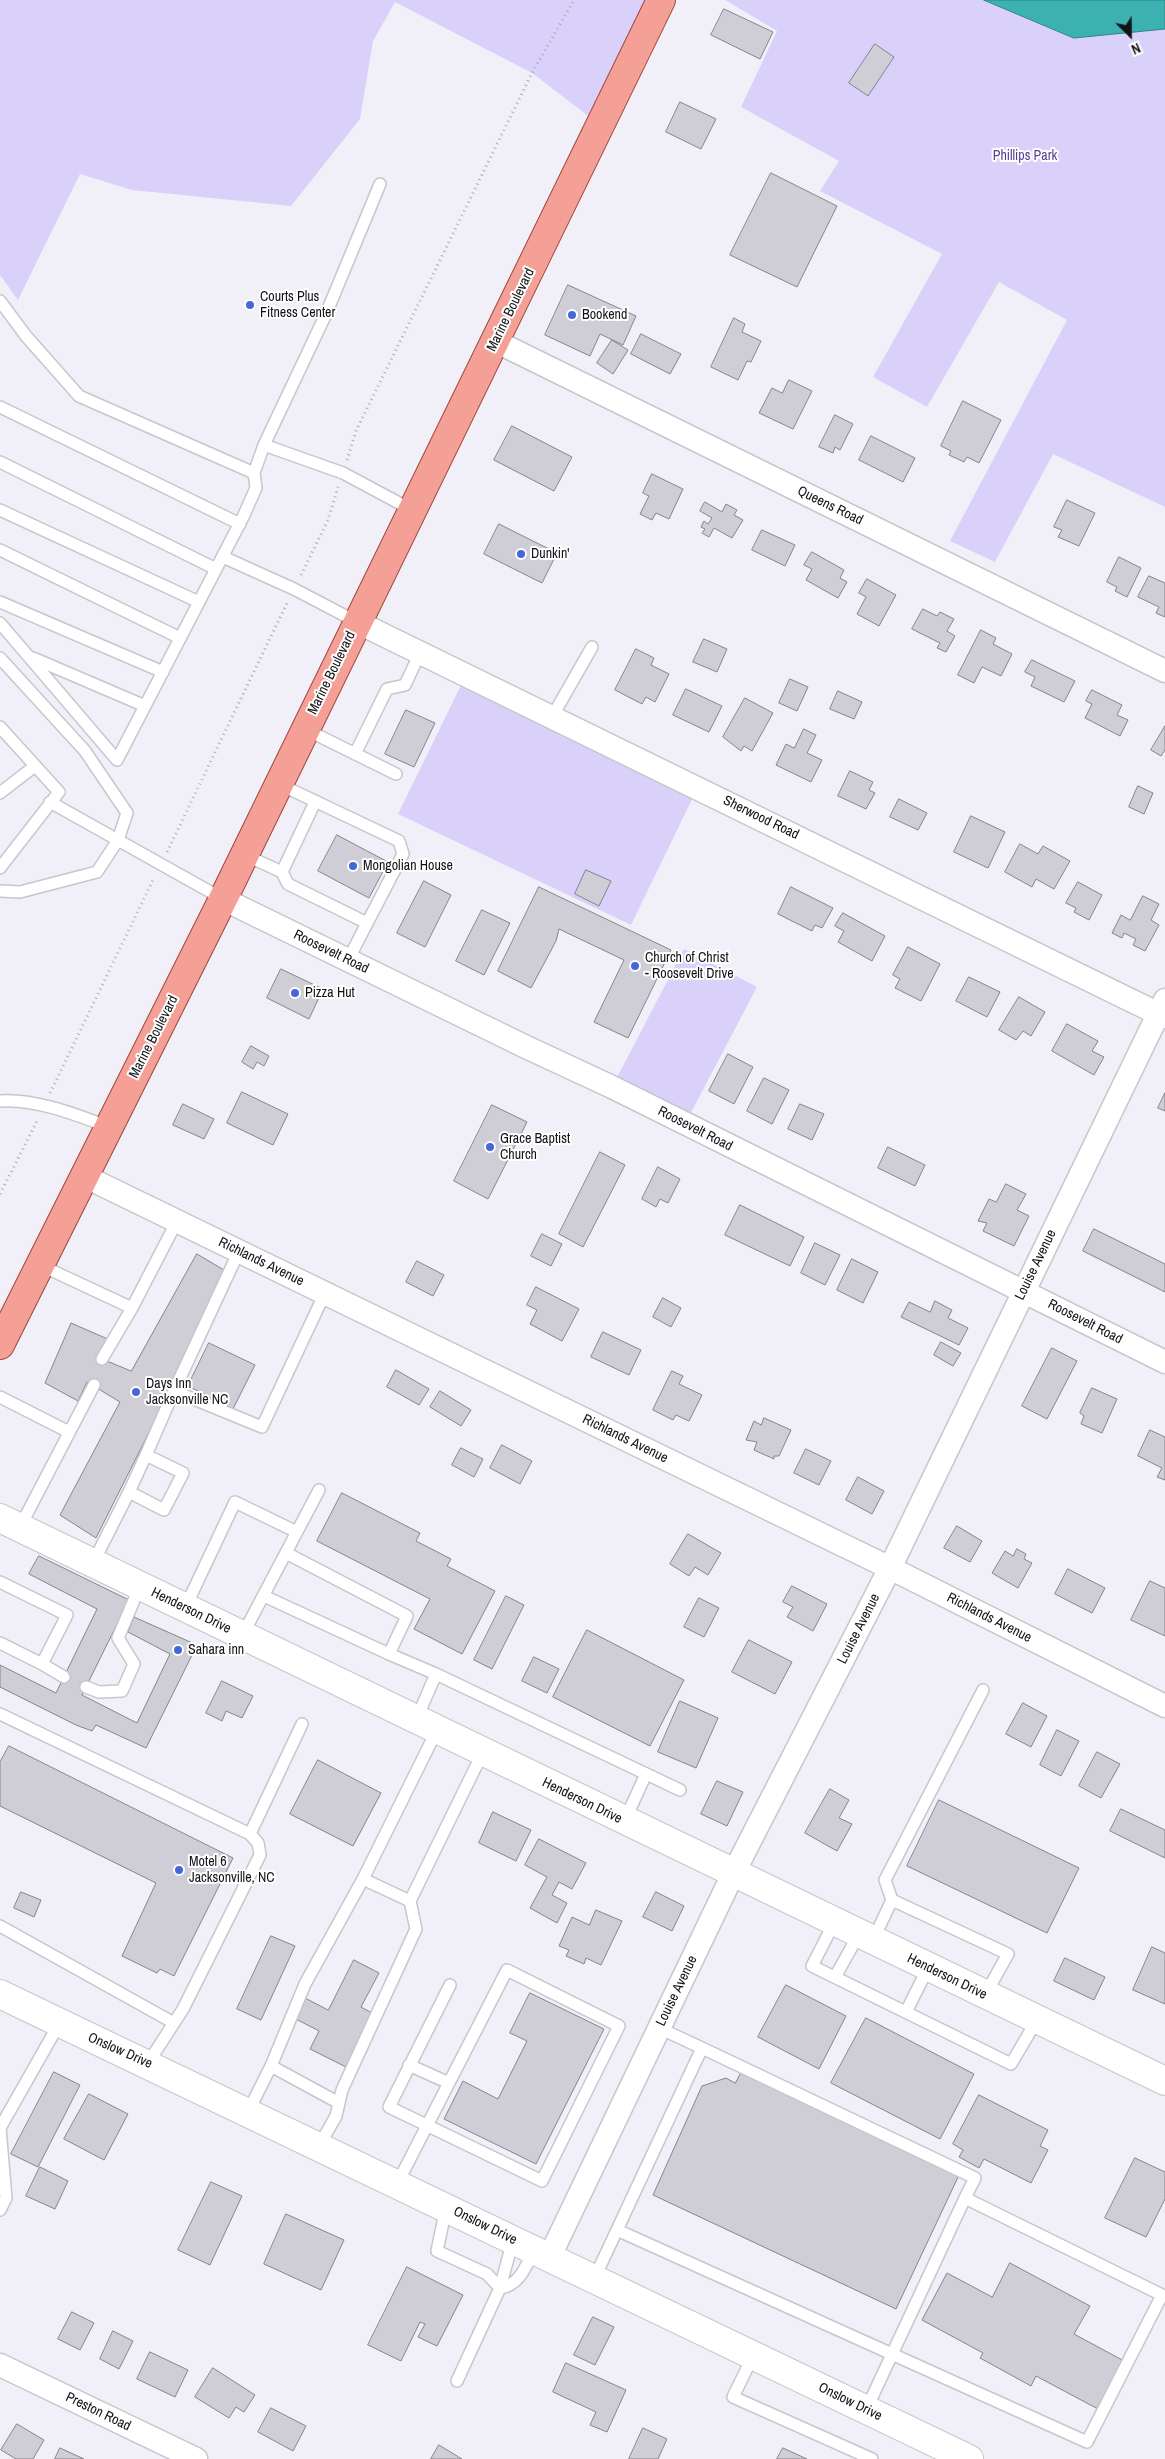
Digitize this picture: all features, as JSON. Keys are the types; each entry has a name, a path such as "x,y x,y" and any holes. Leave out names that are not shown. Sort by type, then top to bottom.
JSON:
{"main road":[{"name":"Marine Boulevard","path":"0,1345 245,855 661,0"},
{"name":"Henderson Drive","path":"10,1523 1165,2082"},
{"name":"Onslow Drive","path":"0,1994 59,2024 148,2063 446,2207 866,2410 956,2456"}],"street":[{"name":"Queens Road","path":"496,341 1165,671"},
{"name":"Sherwood Road","path":"357,622 1163,1010"},
{"name":"Roosevelt Road","path":"223,899 612,1087 1165,1362"},
{"name":"Louise Avenue","path":"532,2249 659,2028 733,1874 890,1568 1163,1010"},
{"name":"Richlands Avenue","path":"84,1176 890,1568 1165,1706"},
{"name":"Preston Road","path":"0,2365 196,2459"}],"lane":[{"path":"0,622 117,760 240,524 256,488 254,474 264,445 326,314 380,184"},
{"path":"0,301 26,336 79,396 254,474"},
{"path":"0,407 240,524"},
{"path":"264,445 343,473 412,510"},
{"path":"0,462 216,569"},
{"path":"0,510 199,602"},
{"path":"0,550 180,638"},
{"path":"222,556 294,589 357,622"},
{"path":"0,602 163,672"},
{"path":"552,717 592,647"},
{"path":"355,754 387,689 405,685 420,653"},
{"path":"29,656 145,706"},
{"path":"0,658 84,750 127,813 118,840 97,872 20,892 0,891"},
{"path":"0,727 59,792 0,868"},
{"path":"305,729 396,774"},
{"path":"0,793 35,766"},
{"path":"279,784 399,841 403,854 348,960"},
{"path":"50,802 223,899"},
{"path":"282,872 315,802"},
{"path":"245,855 282,872 288,884 367,923"},
{"path":"0,1101 13,1100 67,1112 109,1128"},
{"path":"102,1359 132,1308 177,1221"},
{"path":"93,1563 129,1492 239,1251"},
{"path":"40,1266 132,1308"},
{"path":"174,1391 262,1427 325,1293"},
{"path":"10,1523 69,1432 94,1385"},
{"path":"0,1397 69,1432"},
{"path":"129,1492 164,1510 184,1473 146,1455"},
{"path":"242,1636 319,1490"},
{"path":"185,1608 235,1502 297,1532"},
{"path":"286,1553 407,1616 389,1654"},
{"path":"1,1580 67,1615 42,1664"},
{"path":"86,1687 99,1692 122,1691 134,1664 118,1638 140,1586"},
{"path":"264,1596 436,1674 680,1790"},
{"path":"0,1643 64,1677"},
{"path":"248,2112 271,2066 306,1984 363,1879 426,1725 436,1674"},
{"path":"983,1690 885,1880 892,1900 1008,1954 986,1995"},
{"path":"0,1714 250,1834 258,1843 260,1855 213,1952 174,2023 148,2063"},
{"path":"250,1834 302,1724"},
{"path":"319,2146 336,2116 342,2090 416,1929 410,1901 483,1752"},
{"path":"624,1821 646,1774"},
{"path":"363,1879 410,1901"},
{"path":"835,1977 866,1938 892,1900"},
{"path":"834,1923 812,1966 1011,2064 1037,2020"},
{"path":"0,1926 174,2023"},
{"path":"906,2012 928,1968"},
{"path":"397,2184 427,2125 507,1970 619,2026 542,2181 427,2125 389,2106 450,1985"},
{"path":"0,2210 6,2198 0,2128 59,2024"},
{"path":"659,2028 976,2178 866,2410"},
{"path":"594,2279 702,2048"},
{"path":"271,2066 339,2103"},
{"path":"409,2066 449,2083"},
{"path":"617,2230 1087,2442 1162,2295 965,2198"},
{"path":"446,2207 437,2251 488,2274 500,2288"},
{"path":"457,2381 500,2288 532,2249"},
{"path":"500,2288 510,2286 523,2273 532,2249"},
{"path":"754,2356 733,2397 872,2459"}],"green space":[{"path":"0,0 661,0 600,125 532,73 395,2 373,41 360,119 291,206 132,190 80,174 18,300 0,275"},
{"name":"Phillips Park","path":"725,0 984,0 1074,38 1165,29 1165,507 1053,454 995,562 950,541 1067,320 999,282 927,407 873,377 942,254 820,191 839,161 741,107 777,31"},
{"path":"466,675 698,787 631,925 398,814"},
{"path":"684,949 757,987 685,1124 612,1087"}],"water":[{"path":"984,0 1165,0 1165,29 1074,38"}],"building":[{"path":"724,9 773,32 760,59 711,35"},
{"path":"875,44 894,57 868,96 849,83"},
{"path":"680,102 716,119 701,149 666,132"},
{"path":"771,173 837,206 797,287 730,255"},
{"path":"568,285 636,316 623,345 600,334 590,356 545,335"},
{"path":"734,318 745,324 742,332 761,341 751,362 747,361 738,380 711,367"},
{"path":"641,334 681,354 670,374 631,354"},
{"path":"612,340 628,350 613,374 597,363"},
{"path":"789,380 812,391 793,429 759,413 772,388 782,393"},
{"path":"963,401 1001,420 979,463 967,457 964,462 949,455 951,451 941,446"},
{"path":"835,415 853,424 840,450 835,447 833,453 819,447"},
{"path":"512,426 572,457 554,491 494,460"},
{"path":"871,436 915,458 903,482 859,460"},
{"path":"652,474 683,489 669,519 656,513 652,520 640,514 649,496 643,493"},
{"path":"1067,500 1095,513 1079,546 1058,537 1062,530 1054,527"},
{"path":"705,502 722,512 726,504 737,510 734,515 743,520 732,538 714,528 709,537 702,533 705,529 701,527 704,521 708,524 712,518 700,511"},
{"name":"Dunkin'","path":"499,524 557,553 542,583 484,554"},
{"path":"762,530 795,545 785,566 752,550"},
{"path":"812,552 844,570 840,578 847,582 838,598 806,580 812,569 804,565"},
{"path":"1119,557 1141,568 1127,597 1115,591 1117,587 1107,582"},
{"path":"1149,576 1165,583 1165,617 1156,613 1159,607 1138,597"},
{"path":"867,579 896,595 879,626 857,614 866,597 859,593"},
{"path":"923,609 937,616 940,612 954,619 947,631 955,636 946,652 937,648 940,643 912,629"},
{"path":"981,630 996,638 993,644 1012,654 1001,676 982,667 974,683 958,675"},
{"path":"704,639 727,649 717,672 693,662"},
{"path":"636,649 654,658 651,665 669,674 655,702 646,697 642,704 615,690"},
{"path":"1032,660 1075,681 1064,702 1031,686 1035,677 1025,672"},
{"path":"790,679 808,687 797,711 779,703"},
{"path":"686,689 722,706 709,732 673,715"},
{"path":"1092,690 1122,705 1117,715 1128,720 1120,736 1085,718 1092,704 1086,701"},
{"path":"838,691 862,702 854,719 830,709"},
{"path":"745,698 773,713 752,751 744,746 741,751 723,737"},
{"path":"406,710 435,723 414,767 385,754"},
{"path":"1165,726 1165,750 1161,756 1151,750"},
{"path":"804,729 816,735 807,753 822,760 811,782 776,765 786,744 794,748"},
{"path":"850,771 873,782 869,790 875,793 866,809 838,796"},
{"path":"1138,786 1153,793 1144,814 1129,807"},
{"path":"899,799 927,813 918,830 890,817"},
{"path":"971,816 1005,832 988,868 954,852"},
{"name":"Mongolian House","path":"337,835 388,862 369,898 318,871"},
{"path":"1020,844 1038,854 1043,846 1070,861 1054,889 1036,879 1032,887 1005,872"},
{"path":"586,870 611,881 599,906 575,894"},
{"path":"424,881 451,895 425,947 397,933"},
{"path":"1078,882 1102,895 1089,920 1074,912 1076,908 1066,903"},
{"path":"539,887 671,950 628,1038 594,1022 624,960 559,929 556,941 531,988 498,971"},
{"path":"791,887 833,908 822,928 815,925 812,931 778,914"},
{"path":"1143,896 1159,904 1151,920 1159,925 1145,951 1133,945 1136,939 1124,933 1122,938 1112,933 1121,915 1130,920"},
{"path":"482,910 510,923 484,975 456,961"},
{"path":"843,913 885,936 872,961 838,942 844,931 835,926"},
{"path":"908,947 940,964 921,1001 895,988 900,979 893,975"},
{"name":"Pizza Hut","path":"281,969 323,989 309,1019 267,998"},
{"path":"969,977 1000,992 987,1017 956,1001"},
{"path":"1019,997 1045,1012 1031,1036 1023,1031 1016,1040 999,1030"},
{"path":"1067,1024 1098,1041 1092,1051 1104,1057 1094,1075 1052,1051"},
{"path":"251,1046 269,1056 264,1066 257,1062 253,1069 242,1062"},
{"path":"728,1054 753,1067 734,1104 709,1091"},
{"path":"764,1078 789,1090 772,1124 747,1111"},
{"path":"242,1092 288,1114 273,1145 227,1123"},
{"path":"1165,1093 1165,1111 1158,1108"},
{"path":"183,1104 214,1119 204,1139 173,1125"},
{"path":"800,1104 824,1114 812,1140 788,1129"},
{"path":"492,1105 527,1122 488,1199 454,1181"},
{"path":"888,1147 925,1165 915,1186 878,1168"},
{"path":"600,1152 625,1165 583,1247 559,1234"},
{"path":"658,1167 680,1179 668,1203 660,1199 656,1207 642,1199"},
{"path":"1006,1184 1026,1194 1017,1210 1029,1216 1014,1246 983,1231 987,1223 978,1221 989,1199 996,1202"},
{"path":"740,1205 804,1237 790,1266 725,1235"},
{"path":"1094,1229 1165,1264 1165,1292 1083,1251"},
{"path":"542,1234 562,1244 551,1266 531,1256"},
{"path":"815,1243 840,1255 825,1285 801,1273"},
{"name":"Days Inn Jacksonville NC","path":"197,1254 229,1273 96,1538 60,1515 120,1402 87,1382 78,1401 45,1383 71,1323 110,1340 102,1359 131,1371"},
{"path":"852,1259 878,1272 863,1303 837,1290"},
{"path":"417,1261 444,1275 433,1296 406,1282"},
{"path":"536,1287 579,1309 562,1341 530,1324 537,1310 527,1305"},
{"path":"663,1298 681,1308 671,1327 653,1317"},
{"path":"935,1301 952,1310 948,1318 968,1328 959,1345 901,1317 909,1302 930,1312"},
{"path":"603,1332 641,1350 629,1375 591,1357"},
{"path":"941,1342 961,1353 953,1366 934,1355"},
{"path":"209,1343 255,1365 233,1409 188,1386"},
{"path":"1052,1348 1077,1361 1047,1419 1022,1406"},
{"path":"396,1370 429,1389 419,1405 387,1387"},
{"path":"672,1371 683,1376 679,1384 702,1395 689,1421 676,1415 673,1420 653,1410"},
{"path":"1092,1388 1117,1399 1102,1433 1081,1424 1084,1416 1080,1413"},
{"path":"440,1391 471,1410 461,1426 430,1407"},
{"path":"764,1418 791,1430 779,1456 774,1456 774,1459 754,1450 757,1442 746,1440 754,1421 761,1425"},
{"path":"1150,1430 1165,1437 1165,1480 1157,1477 1162,1468 1138,1456"},
{"path":"502,1445 532,1461 520,1484 490,1468"},
{"path":"461,1448 483,1459 474,1477 452,1465"},
{"path":"806,1449 831,1461 819,1485 794,1473"},
{"path":"858,1477 884,1491 872,1514 846,1500"},
{"path":"342,1493 420,1533 416,1541 451,1559 447,1566 495,1591 462,1654 414,1629 430,1599 317,1541"},
{"path":"957,1526 982,1541 970,1562 944,1548"},
{"path":"688,1534 721,1553 708,1575 695,1567 689,1576 670,1564"},
{"path":"1017,1549 1026,1554 1024,1559 1032,1563 1018,1588 992,1573 1005,1551 1013,1556"},
{"name":"Sahara inn","path":"39,1556 129,1600 82,1695 137,1723 170,1654 128,1632 134,1617 197,1645 146,1748 96,1725 92,1731 76,1725 0,1687 0,1665 56,1693 97,1609 29,1574"},
{"path":"1068,1569 1105,1588 1092,1613 1055,1594"},
{"path":"1150,1581 1165,1588 1165,1636 1131,1620"},
{"path":"792,1586 827,1604 813,1631 787,1617 793,1607 783,1602"},
{"path":"506,1596 524,1605 492,1669 474,1660"},
{"path":"699,1598 719,1608 704,1637 684,1627"},
{"path":"587,1630 684,1680 650,1746 553,1697"},
{"path":"749,1640 792,1662 775,1694 732,1672"},
{"path":"534,1657 559,1669 547,1693 522,1681"},
{"path":"222,1681 253,1696 242,1718 226,1711 222,1721 206,1713"},
{"path":"680,1701 718,1718 696,1768 658,1752"},
{"path":"1023,1703 1047,1716 1031,1747 1006,1734"},
{"path":"1057,1730 1079,1741 1061,1776 1040,1765"},
{"name":"Motel 6 Jacksonville, NC","path":"9,1746 233,1858 174,1976 160,1969 157,1973 122,1956 156,1883 0,1806 0,1762"},
{"path":"1097,1752 1120,1764 1101,1798 1079,1786"},
{"path":"318,1760 381,1793 353,1846 290,1814"},
{"path":"717,1781 743,1792 727,1826 701,1814"},
{"path":"830,1789 849,1800 839,1818 852,1824 837,1851 805,1833"},
{"path":"939,1800 1079,1868 1047,1933 907,1866"},
{"path":"1121,1809 1165,1830 1165,1858 1110,1831"},
{"path":"493,1812 531,1830 516,1861 479,1843"},
{"path":"539,1839 586,1863 572,1889 559,1882 552,1895 567,1903 557,1923 530,1908 547,1877 525,1865"},
{"path":"21,1892 41,1900 34,1917 14,1908"},
{"path":"656,1892 684,1906 672,1931 643,1917"},
{"path":"596,1910 622,1921 601,1965 586,1958 584,1964 566,1956 569,1950 559,1946 572,1917 589,1925"},
{"path":"271,1936 295,1946 261,2020 237,2009"},
{"path":"1152,1947 1165,1953 1165,2004 1133,1990"},
{"path":"1065,1958 1105,1977 1094,2000 1054,1981"},
{"path":"354,1960 379,1973 361,2007 374,2014 346,2067 310,2049 319,2031 294,2018 305,1998 328,2010"},
{"path":"786,1985 846,2016 819,2069 758,2037"},
{"path":"530,1993 604,2029 536,2164 444,2119 463,2081 498,2099 527,2041 510,2033"},
{"path":"866,2018 974,2074 940,2139 831,2083"},
{"path":"54,2072 80,2085 38,2167 11,2154"},
{"path":"741,2073 959,2175 896,2309 653,2195 702,2086 726,2078 735,2083"},
{"path":"89,2094 128,2114 104,2160 64,2139"},
{"path":"979,2095 1048,2130 1040,2146 1048,2150 1031,2183 984,2159 979,2168 959,2157 963,2150 953,2144"},
{"path":"1135,2158 1165,2172 1165,2199 1146,2237 1105,2218"},
{"path":"40,2167 68,2181 55,2209 26,2196"},
{"path":"211,2182 242,2196 210,2265 178,2250"},
{"path":"286,2214 344,2240 321,2290 264,2264"},
{"path":"1010,2263 1090,2306 1074,2334 1124,2361 1098,2409 1036,2376 1031,2386 980,2358 983,2353 922,2320 947,2273 992,2297"},
{"path":"407,2267 463,2295 437,2346 418,2337 425,2324 420,2322 401,2361 368,2345"},
{"path":"72,2312 94,2323 80,2350 58,2339"},
{"path":"593,2317 614,2327 595,2365 574,2355"},
{"path":"113,2331 133,2341 119,2369 100,2359"},
{"path":"150,2352 188,2370 175,2397 137,2379"},
{"path":"566,2363 626,2390 607,2432 590,2425 596,2412 553,2392"},
{"path":"213,2368 255,2395 244,2412 236,2407 229,2418 195,2397"},
{"path":"271,2408 306,2426 293,2451 258,2432"},
{"path":"17,2424 44,2440 33,2459 16,2459 1,2450"},
{"path":"643,2428 667,2439 658,2459 629,2459"},
{"path":"439,2445 462,2459 431,2459"},
{"path":"60,2448 84,2459 55,2459"},
{"path":"783,2448 807,2459 777,2459"}],"place":[{"name":"Courts Plus Fitness Center","path":"250,305"},
{"name":"Bookend","path":"572,315"},
{"name":"Dunkin'","path":"521,554"},
{"name":"Mongolian House","path":"353,866"},
{"name":"Church of Christ - Roosevelt Drive","path":"635,966"},
{"name":"Pizza Hut","path":"295,993"},
{"name":"Grace Baptist Church","path":"490,1147"},
{"name":"Days Inn Jacksonville NC","path":"136,1392"},
{"name":"Sahara inn","path":"178,1650"},
{"name":"Motel 6 Jacksonville, NC","path":"179,1870"}]}
